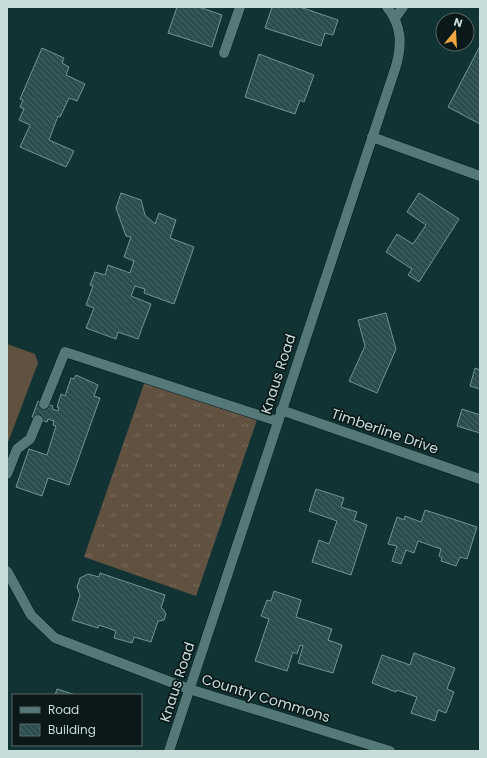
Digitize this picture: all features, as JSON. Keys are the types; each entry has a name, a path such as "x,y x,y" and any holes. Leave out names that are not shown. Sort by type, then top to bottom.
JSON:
{"street":[{"path":"224,52 240,7"},
{"name":"Knaus Road","path":"169,751 280,410 400,51 399,30 395,18 387,7"},
{"path":"395,18 404,7"},
{"path":"372,137 480,176"},
{"path":"44,404 65,352 277,421"},
{"name":"Timberline Drive","path":"280,410 480,479"},
{"path":"7,474 17,449 30,439 38,420"},
{"name":"Country Commons","path":"7,572 31,615 55,638 189,689 390,751"}],"green space":[{"path":"7,344 35,354 38,363 7,445"},
{"path":"147,375 259,414 196,596 84,557"}],"building":[{"path":"177,7 199,7 222,15 212,47 168,33"},
{"path":"272,7 300,7 338,20 333,35 325,33 321,46 265,28"},
{"path":"480,46 480,124 448,107"},
{"path":"42,48 64,58 62,63 69,67 66,75 85,84 77,101 69,98 60,117 58,116 49,140 74,151 66,167 20,147 30,125 19,120 24,109 20,107 23,100 20,99"},
{"path":"259,54 314,75 304,102 300,100 295,114 245,97"},
{"path":"121,193 141,200 145,215 155,224 159,213 176,220 170,238 194,247 174,304 144,293 145,289 135,286 131,296 151,304 138,339 118,332 116,339 86,328 94,308 86,305 93,286 90,285 95,272 105,275 108,265 130,273 134,261 124,257 131,237 126,236 116,208"},
{"path":"419,193 459,219 419,282 408,275 412,269 386,252 397,234 413,244 426,225 407,212"},
{"path":"386,313 396,349 377,393 349,381 365,346 358,320"},
{"path":"475,368 480,370 480,389 470,386"},
{"path":"76,375 98,385 94,396 100,398 69,485 48,478 42,496 16,487 29,449 47,455 56,426 53,425 54,421 48,419 47,422 32,417 38,401 53,406 52,409 58,411 59,408 57,407 61,394 65,396 71,378 74,379"},
{"path":"462,409 480,415 480,433 457,426"},
{"path":"316,489 344,498 341,507 357,512 354,520 367,525 351,575 312,562 319,540 329,544 337,521 309,511"},
{"path":"425,510 477,527 467,559 460,557 456,566 441,561 442,558 439,556 441,549 418,541 414,553 406,550 401,564 392,561 397,546 388,544 397,517 404,520 405,516 421,522"},
{"path":"100,573 165,595 161,608 166,614 164,620 158,621 151,642 134,637 132,643 114,638 116,631 99,625 98,628 72,620 80,595 77,587 80,578 88,574 99,577"},
{"path":"274,591 301,600 296,617 332,629 328,640 342,645 333,673 298,663 303,646 300,645 297,654 293,652 287,671 255,661 269,619 261,616 267,600 271,601"},
{"path":"414,653 455,668 447,689 454,692 446,713 438,710 435,721 411,713 417,697 397,690 396,692 372,683 382,655 410,665"},
{"path":"57,689 73,694 55,694"}]}
